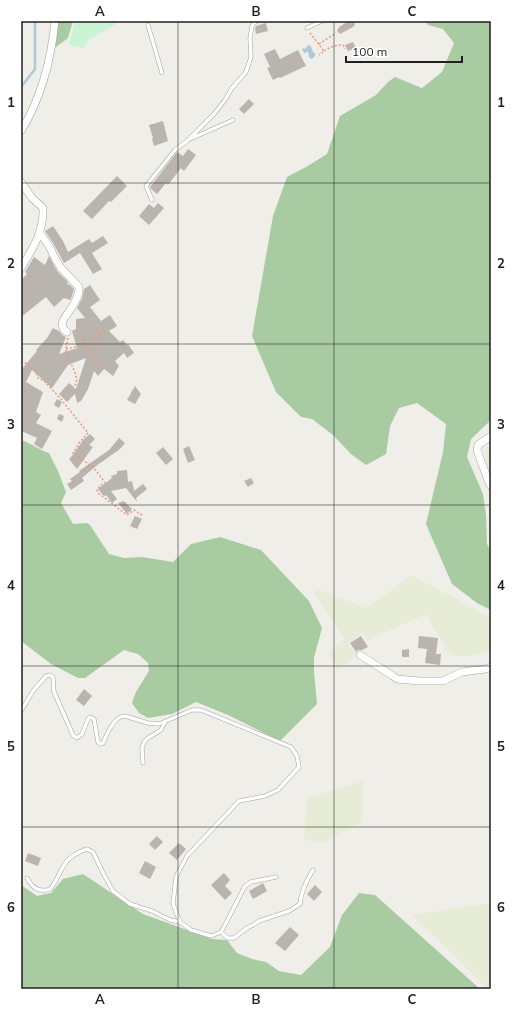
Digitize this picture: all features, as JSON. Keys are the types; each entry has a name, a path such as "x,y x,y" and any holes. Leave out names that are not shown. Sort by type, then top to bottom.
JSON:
{"street":[{"path":"21,131 30,117 41,91 49,61 55,21"},
{"path":"21,182 32,198 43,208 40,233 35,246 21,268"},
{"path":"40,233 61,268 79,287 80,290 62,322 62,326 67,332"},
{"path":"491,436 478,445 477,450 491,486"},
{"path":"360,655 397,679 443,681 462,672 491,667"}],"lane":[{"path":"152,200 146,186 175,150 187,141 214,114 232,88 246,72 251,57 250,38 252,26 256,21"},
{"path":"307,28 322,21"},
{"path":"148,25 162,73"},
{"path":"187,141 233,120"},
{"path":"21,711 33,691 46,676 50,675 53,677 54,692 73,735 77,738 82,734 88,719 90,718 94,719 98,742 100,744 103,743 112,725 121,716 148,723 159,724 192,710 201,710 291,747 297,756 299,767 278,790 265,796 239,802 187,856 176,877 174,904 180,922"},
{"path":"143,763 142,748 144,742 160,730 166,721"},
{"path":"27,878 32,886 40,890 46,890 50,888 63,866 70,858 87,849 93,852 113,891 130,904 152,911 170,920 180,922 191,930 211,936 221,932 245,886 251,882 276,877"},
{"path":"221,932 228,938 234,938 260,920 292,909 300,904 300,895 305,882 313,870"}],"path":[{"path":"307,28 324,51"},
{"path":"318,44 336,33"},
{"path":"319,55 329,47 343,45 345,49"},
{"path":"93,325 100,334"},
{"path":"66,349 88,346 106,329"},
{"path":"67,332 66,349 77,377 74,387"},
{"path":"83,335 85,346 92,357 102,367"},
{"path":"98,338 103,344"},
{"path":"21,361 25,362 37,374 38,378 44,381 60,398 88,433 73,453 93,467 104,481 105,483 100,485 97,490 98,493 127,515 134,510 142,516"}],"green space":[{"path":"56,21 73,21 68,38 56,47 54,44"},
{"path":"75,21 114,21 115,25 90,39 83,48 69,44"},
{"path":"425,21 491,21 491,420 471,439 467,457 483,494 486,515 487,544 491,552 491,610 477,603 452,584 426,524 443,452 446,424 417,403 399,408 390,426 386,454 366,465 351,454 333,435 312,419 301,417 276,392 252,336 273,216 287,177 327,154 340,116 376,95 395,77 422,88 442,72 454,43 443,29 428,25"},
{"path":"21,440 49,453 66,492 61,503 73,524 87,523 90,525 109,554 124,558 142,557 173,562 191,544 220,537 261,550 309,601 322,628 314,658 317,704 280,741 228,715 196,702 172,714 148,718 139,713 132,703 136,692 149,671 148,663 138,654 124,650 85,678 78,678 51,664 21,641"},
{"path":"491,447 491,473 486,464 486,451"},
{"path":"412,575 491,618 491,650 465,657 455,655 447,651 426,614 368,640 362,633 348,643 356,656 337,669 329,653 344,639 314,592 317,589 367,608"},
{"path":"363,781 362,822 325,842 304,840 307,798"},
{"path":"83,874 143,914 212,939 227,940 237,953 252,959 266,962 279,971 301,975 330,947 342,915 359,893 375,895 480,989 21,989 21,885 37,896 51,893 63,879"},
{"path":"491,903 491,989 488,989 412,915"}],"water":[{"path":"308,45 311,46 313,52 315,53 315,56 311,59 308,52 307,51 304,53 302,49 305,49"}],"building":[{"path":"349,21 354,22 355,25 340,34 337,31 339,27"},
{"path":"266,23 268,31 256,34 256,26"},
{"path":"353,42 356,48 348,51 345,45"},
{"path":"275,49 280,59 298,50 306,66 273,80 267,68 270,67 264,54"},
{"path":"249,99 254,104 244,114 239,109"},
{"path":"163,121 168,141 154,146 149,125"},
{"path":"188,149 196,155 184,171 181,168 168,185 166,183 157,194 150,187 177,152 183,156"},
{"path":"117,176 127,186 111,202 109,201 92,219 83,211"},
{"path":"158,203 164,208 149,225 139,216 149,204 154,208"},
{"path":"53,226 68,252 89,239 92,243 103,236 108,243 92,253 102,269 93,274 80,253 64,263 45,231"},
{"path":"49,256 57,271 68,282 67,284 74,289 71,299 64,298 54,307 46,297 21,317 21,280 27,274 25,272 34,257 45,265"},
{"path":"90,285 100,300 90,307 101,321 110,315 117,326 109,331 120,342 123,340 127,345 128,344 134,353 127,358 124,353 115,361 119,366 113,376 104,369 98,376 94,371 88,389 81,401 77,403 75,394 67,402 59,394 69,383 76,389 86,358 68,365 52,388 32,370 26,382 43,392 36,412 41,415 36,423 52,431 42,449 34,444 37,438 21,431 21,370 47,338 53,328 66,337 59,354 77,348 72,331 76,329 76,319 85,318 77,308 82,299 84,289"},
{"path":"135,386 141,394 135,404 127,400"},
{"path":"57,399 62,402 59,408 54,405"},
{"path":"59,414 64,416 62,422 57,419"},
{"path":"90,434 95,439 89,445 93,447 77,469 69,459 83,440"},
{"path":"119,438 125,443 120,449 96,466 82,478 84,481 71,490 67,484 72,481 70,479 109,450"},
{"path":"189,446 195,460 188,463 183,449"},
{"path":"163,447 173,459 166,465 156,453"},
{"path":"127,470 128,482 132,481 134,491 143,484 147,489 136,498 137,502 126,488 111,491 117,499 112,503 106,495 104,496 98,489 112,478 111,476 117,474 117,471"},
{"path":"251,478 254,483 248,487 244,481"},
{"path":"124,501 132,509 127,514 118,503"},
{"path":"135,516 142,519 137,529 130,526"},
{"path":"361,636 368,647 356,652 350,643"},
{"path":"419,636 438,638 436,654 441,654 440,665 425,663 427,649 418,648"},
{"path":"409,649 409,657 402,657 402,650"},
{"path":"84,689 92,696 84,706 76,700"},
{"path":"157,836 163,842 155,850 149,844"},
{"path":"179,843 186,849 177,860 169,853"},
{"path":"28,853 41,858 38,866 25,861"},
{"path":"145,861 156,867 150,879 139,873"},
{"path":"224,873 230,880 225,886 232,893 225,900 211,885"},
{"path":"263,883 267,891 253,899 249,891"},
{"path":"315,885 322,892 314,901 307,894"},
{"path":"290,927 299,935 285,951 275,943"}],"waterway":[{"path":"21,87 35,69 35,21"}]}
